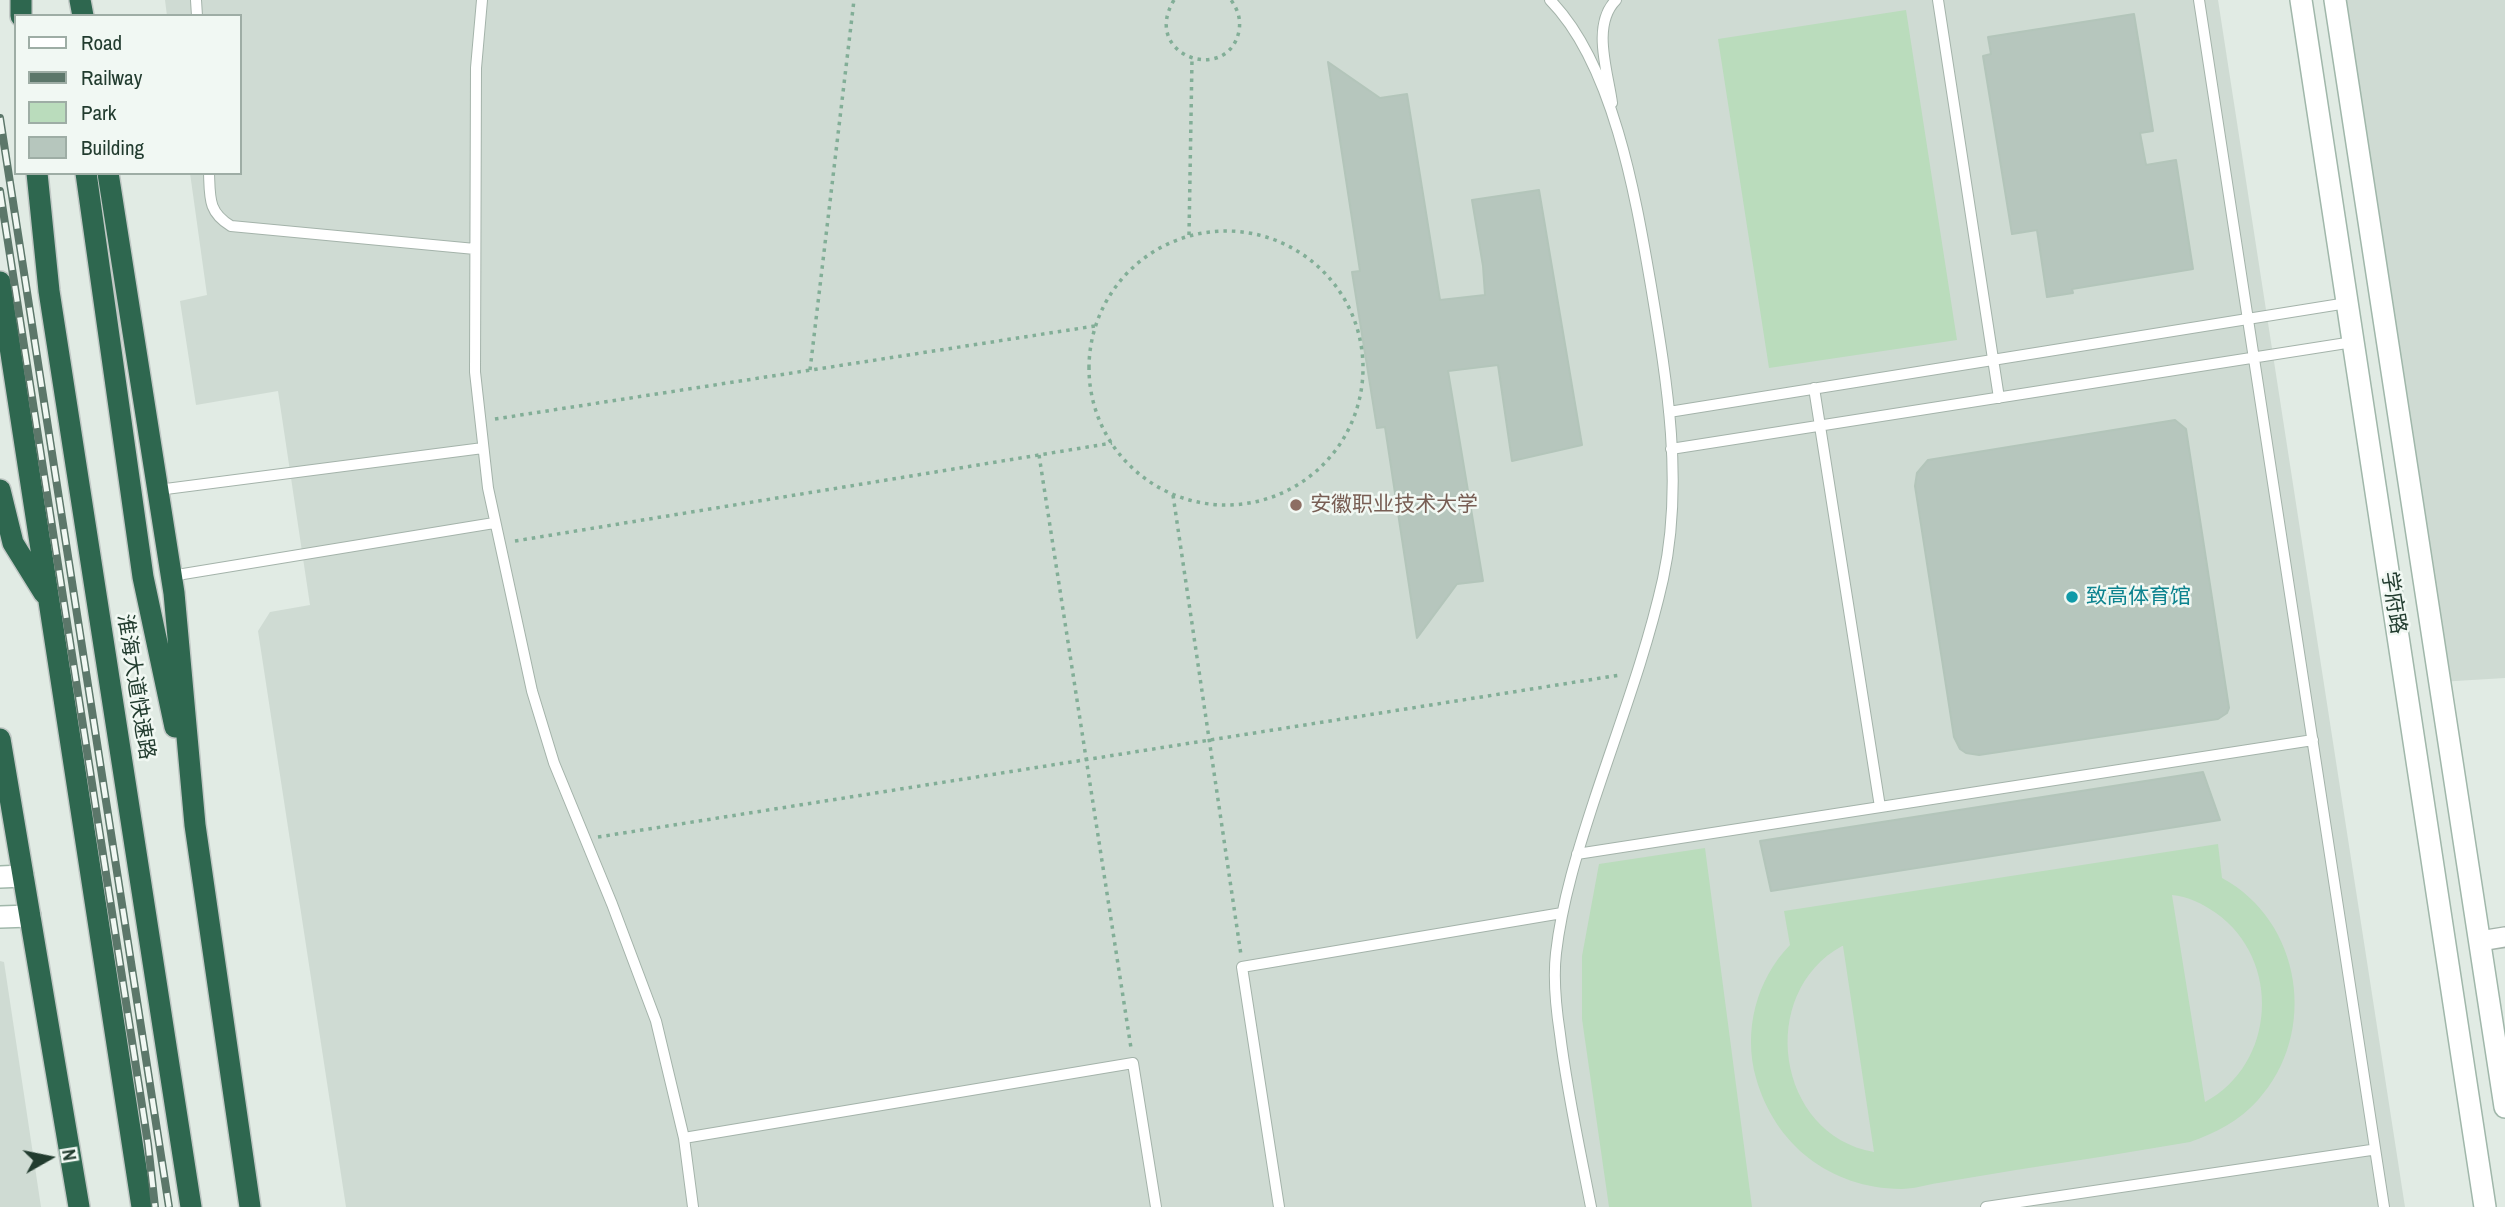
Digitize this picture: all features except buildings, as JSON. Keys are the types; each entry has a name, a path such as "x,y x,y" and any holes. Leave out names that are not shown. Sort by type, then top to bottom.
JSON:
{"highway":[{"name":"淮海大道快速路","path":"37,175 50,291 191,1207"},
{"path":"86,175 143,576 195,825"},
{"path":"108,175 171,576 195,825 250,1207"},
{"path":"0,282 142,1207"},
{"path":"0,490 13,543 49,602"},
{"path":"0,738 79,1207"}],"main road":[{"name":"学府路","path":"2301,0 2485,1207"},
{"name":"学府路","path":"2335,0 2505,1107"},
{"path":"0,877 23,876"},
{"path":"0,917 30,916"}],"street":[{"path":"2480,942 2505,937"}],"lane":[{"path":"482,0 477,68 475,372 494,523 532,691 554,763 656,1020 684,1138 693,1207"},
{"path":"1550,0 1576,34 1614,116"},
{"path":"1591,1207 1565,1076 1556,1005 1555,956 1562,913 1577,854 1650,632 1664,576 1671,529 1671,449 1667,382 1640,220 1614,116 1603,40 1605,16 1616,0"},
{"path":"1938,0 1999,398"},
{"path":"2200,0 2384,1207"},
{"path":"209,175 211,205 219,219 231,226 475,249"},
{"path":"1669,412 2347,303"},
{"path":"1671,449 2353,342"},
{"path":"1814,388 1880,807"},
{"path":"158,490 483,447"},
{"path":"171,576 494,523"},
{"path":"1577,854 2313,740"},
{"path":"1279,1207 1242,967 1562,913"},
{"path":"684,1138 1133,1063 1156,1207"},
{"path":"1986,1207 2371,1150"}],"path":[{"path":"810,370 854,0"},
{"path":"1174,0 1168,11 1168,34 1173,45 1192,59 1214,58 1233,45 1240,23 1238,12 1231,0"},
{"path":"1189,235 1192,59"},
{"path":"1215,230 1255,234 1293,247 1315,263 1333,282 1348,304 1358,330 1363,356 1363,383 1347,434 1332,456 1313,475 1291,490 1266,500 1239,506 1212,505 1173,495 1161,489 1138,474 1119,455 1104,432 1094,407 1089,380 1090,353 1095,326 1106,301 1121,279 1141,260 1163,245 1189,235 1215,230"},
{"path":"481,421 1095,326"},
{"path":"499,544 1112,443"},
{"path":"1039,455 1133,1063"},
{"path":"1173,495 1242,967"},
{"path":"586,839 1637,672"}],"shaded area":[{"name":"安徽职业技术大学","path":"165,0 2218,0 2405,1207 346,1207 258,631 270,612 310,605 278,391 196,405 180,301 207,295 190,175 242,175 242,14 167,14"},
{"path":"2335,0 2505,0 2505,678 2439,682"},
{"path":"0,961 4,962 41,1207 0,1207"}],"green space":[{"path":"1906,10 1957,340 1769,368 1718,39"},
{"path":"2218,844 2222,878 2249,897 2270,921 2285,949 2293,980 2295,1012 2289,1043 2277,1073 2251,1107 2227,1126 2190,1142 1910,1188 1875,1187 1851,1181 1809,1158 1792,1142 1765,1102 1756,1078 1752,1060 1752,1024 1761,990 1778,959 1790,945 1784,911","holes":["2172,895 2206,907 2237,933 2252,957 2260,983 2262,1011 2257,1038 2246,1063 2229,1085 2205,1102","1843,946 1874,1152 1841,1140 1816,1119 1798,1092 1789,1060 1788,1027 1797,996 1815,968"]},
{"path":"1705,848 1752,1207 1609,1207 1582,1019 1582,956 1599,864"}],"railway":[{"path":"0,118 169,1207"},
{"path":"0,191 148,1144 155,1207"}],"place":[{"name":"安徽职业技术大学","path":"1296,505"},
{"name":"致高体育馆","path":"2072,597"}]}
